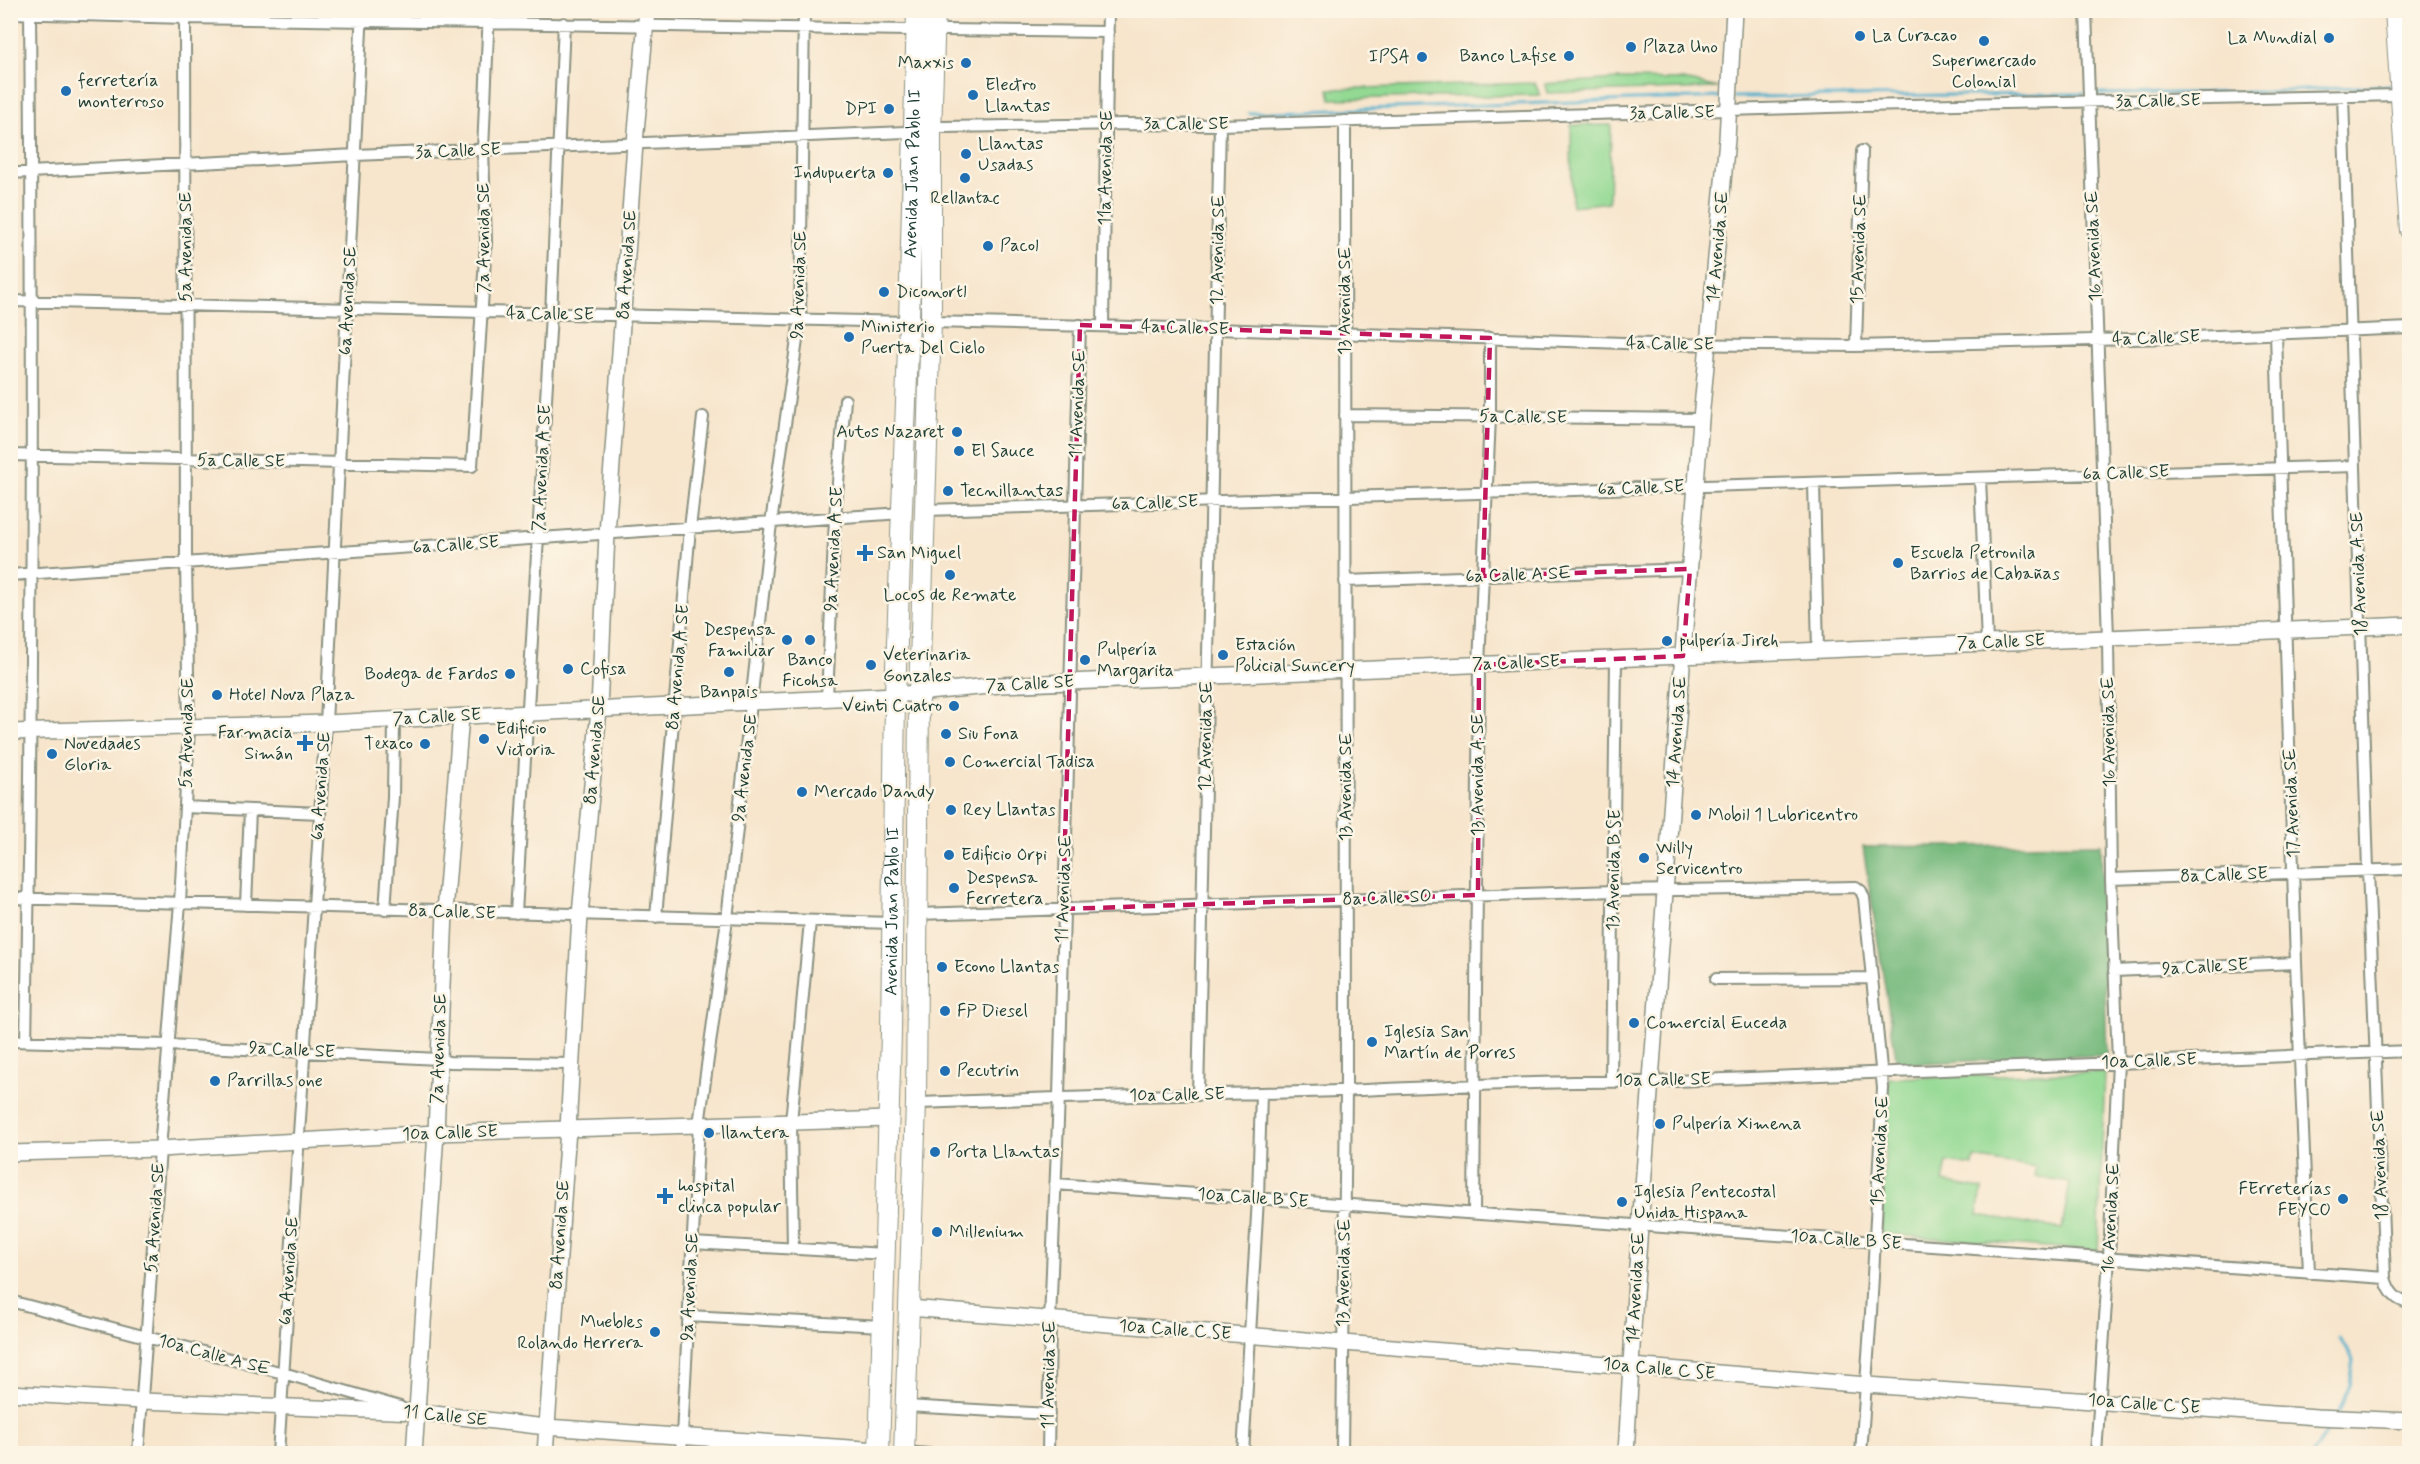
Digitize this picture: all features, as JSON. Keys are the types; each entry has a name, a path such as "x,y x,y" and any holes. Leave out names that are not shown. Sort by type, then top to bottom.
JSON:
{"highway":[{"name":"Avenida Juan Pablo II","path":"904,1453 916,1103 919,693 926,510 932,227 922,183 917,10"},
{"path":"2395,10 2409,230"},
{"name":"Avenida Juan Pablo II","path":"879,1452 889,1119 895,694 912,227 922,183 943,15"},
{"path":"932,227 940,198 943,15"},
{"path":"909,20 904,201 912,227"},
{"path":"904,468 912,476 911,500 915,507 926,510"}],"street":[{"name":"9a Avenida SE","path":"681,1454 699,1125 753,702 771,523 800,319 804,10"},
{"name":"11a Avenida SE","path":"1103,326 1108,10"},
{"name":"14 Avenida SE","path":"1626,1454 1650,1082 1701,419 1728,111 1734,10"},
{"name":"16 Avenida SE","path":"2086,10 2108,638 2111,879 2118,1062 2097,1454"},
{"path":"26,1041 33,456 30,12"},
{"path":"10,13 489,16 564,23 647,17 804,28 909,20"},
{"name":"5a Avenida SE","path":"138,1454 159,1149 170,1045 180,903 189,728 186,563 185,14"},
{"name":"6a Avenida SE","path":"278,1454 326,723 362,15"},
{"path":"943,15 1108,32"},
{"name":"7a Avenida SE","path":"472,466 486,242 483,150 489,16"},
{"name":"8a Avenida SE","path":"545,1454 568,1129 580,915 599,709 607,534 635,143 647,17"},
{"name":"7a Avenida A SE","path":"516,914 551,314 564,23"},
{"name":"3a Calle SE","path":"942,127 1107,124 1220,125 1895,105 2402,95"},
{"name":"18 Avenida A SE","path":"2343,96 2376,1053"},
{"name":"13 Avenida SE","path":"1342,1454 1346,1090 1345,121"},
{"name":"12 Avenida SE","path":"1198,1095 1220,125"},
{"name":"3a Calle SE","path":"10,173 355,155 906,132"},
{"name":"15 Avenida SE","path":"1856,346 1862,151"},
{"name":"4a Calle SE","path":"10,301 909,322"},
{"name":"4a Calle SE","path":"931,322 1709,345 1856,346 2097,340 2409,328"},
{"name":"11 Avenida SE","path":"1048,1454 1080,325"},
{"name":"17 Avenida SE","path":"2276,334 2296,963 2310,1273"},
{"name":"13 Avenida A SE","path":"1474,1213 1479,665 1490,417 1490,338"},
{"name":"9a Avenida A SE","path":"827,698 835,518 845,400"},
{"name":"5a Calle SE","path":"1345,415 1701,419"},
{"name":"8a Avenida A SE","path":"656,917 690,528 704,417"},
{"name":"5a Calle SE","path":"10,455 472,466"},
{"name":"6a Calle SE","path":"926,510 2355,466"},
{"path":"1980,478 1987,643"},
{"path":"1814,483 1818,650"},
{"name":"6a Calle SE","path":"10,575 902,513"},
{"name":"6a Calle A SE","path":"1346,581 1690,569"},
{"name":"7a Calle SE","path":"10,732 394,720 919,693 1000,685 2409,625"},
{"name":"13 Avenida B SE","path":"1611,1081 1616,659"},
{"name":"7a Avenida SE","path":"414,1454 436,1133 445,912 461,716"},
{"path":"385,910 393,797 394,720"},
{"path":"185,807 320,813"},
{"path":"246,905 250,810"},
{"name":"8a Calle SE","path":"2111,879 2409,869"},
{"name":"15 Avenida SE","path":"1856,887 1864,898 1883,1074 1867,1385 1861,1454"},
{"name":"8a Calle SO","path":"918,914 1614,891 1856,887"},
{"name":"8a Calle SE","path":"10,898 893,923"},
{"path":"793,1249 791,1122 810,921"},
{"name":"9a Calle SE","path":"2114,971 2296,963"},
{"path":"1716,979 1872,978"},
{"name":"9a Calle SE","path":"10,1041 306,1051 438,1059 449,1062 572,1064"},
{"name":"10a Calle SE","path":"916,1103 1059,1096 1198,1095 1883,1074 2409,1051"},
{"name":"18 Avenida SE","path":"2376,1053 2385,1278"},
{"path":"1243,1454 1258,1198 1261,1093"},
{"name":"10a Calle SE","path":"10,1153 159,1149 436,1133 889,1119"},
{"name":"10a Calle B SE","path":"1055,1184 2385,1278"},
{"path":"692,1244 885,1254"},
{"path":"2385,1278 2388,1291 2402,1302 2409,1303"},
{"name":"10a Calle A SE","path":"10,1301 283,1373 417,1412"},
{"name":"10a Calle C SE","path":"909,1308 1867,1385 2317,1417 2409,1421"},
{"path":"688,1316 883,1326"},
{"name":"11 Calle SE","path":"10,1393 141,1401 417,1412 546,1426 879,1452"},
{"path":"906,1406 1049,1414"},
{"path":"904,1453 929,1454"}],"highlighted area":[{"path":"1080,325 1490,338 1483,576 1690,569 1683,656 1479,665 1478,895 1063,909"}],"green space":[{"path":"1619,79 1684,80 1718,88 1547,93 1545,84"},
{"path":"1535,83 1540,95 1331,99 1329,89"},
{"path":"1571,125 1611,125 1609,202 1572,206"},
{"path":"2101,844 2107,1055 1897,1064 1863,847"},
{"path":"2105,1072 2098,1251 1881,1234 1889,1078","holes":["1974,1158 2036,1168 2034,1177 2070,1183 2062,1229 1978,1215 1982,1189 1943,1182 1947,1162 1973,1166"]}],"waterway":[{"path":"2092,94 2268,92 2393,85"},
{"path":"1734,97 2084,94"},
{"path":"1249,113 1724,97"},
{"path":"2339,1338 2354,1360 2350,1385 2339,1412"},
{"path":"2312,1454 2332,1423"}],"place":[{"name":"La Curacao","path":"1860,36"},
{"name":"La Mundial","path":"2329,38"},
{"name":"Supermercado Colonial","path":"1984,41"},
{"name":"Plaza Uno","path":"1631,47"},
{"name":"Banco Lafise","path":"1569,56"},
{"name":"IPSA","path":"1422,57"},
{"name":"Maxxis","path":"966,63"},
{"name":"ferretería monterroso","path":"66,91"},
{"name":"Electro Llantas","path":"973,95"},
{"name":"DPI","path":"889,109"},
{"name":"Llantas Usadas","path":"966,154"},
{"name":"Indupuerta","path":"888,173"},
{"name":"Rellantac","path":"965,178"},
{"name":"Pacol","path":"988,246"},
{"name":"Diconortl","path":"884,292"},
{"name":"Ministerio Puerta Del Cielo","path":"849,337"},
{"name":"Autos Nazaret","path":"957,432"},
{"name":"El Sauce","path":"959,451"},
{"name":"Tecnillantas","path":"948,491"},
{"name":"San Miguel","path":"865,553"},
{"name":"Escuela Petronila Barrios de Cabañas","path":"1898,563"},
{"name":"Locos de Remate","path":"950,575"},
{"name":"Despensa Familiar","path":"787,640"},
{"name":"Banco Ficohsa","path":"810,640"},
{"name":"pulpería Jireh","path":"1667,641"},
{"name":"Estación Policial Suncery","path":"1223,655"},
{"name":"Pulpería Margarita","path":"1085,660"},
{"name":"Veterinaria Gonzales","path":"871,665"},
{"name":"Cofisa","path":"568,669"},
{"name":"Banpais","path":"729,672"},
{"name":"Bodega de Fardos","path":"510,674"},
{"name":"Hotel Nova Plaza","path":"217,695"},
{"name":"Veinti Cuatro","path":"954,706"},
{"name":"Siu Fona","path":"946,734"},
{"name":"Edificio Victoria","path":"484,739"},
{"name":"Farmacia Simán","path":"305,743"},
{"name":"Texaco","path":"425,744"},
{"name":"Novedades Gloria","path":"52,754"},
{"name":"Comercial Tadisa","path":"950,762"},
{"name":"Mercado Dandy","path":"802,792"},
{"name":"Rey Llantas","path":"951,810"},
{"name":"Mobil 1 Lubricentro","path":"1696,815"},
{"name":"Edificio Orpi","path":"949,855"},
{"name":"Willy Servicentro","path":"1644,858"},
{"name":"Despensa Ferretera","path":"954,888"},
{"name":"Econo Llantas","path":"942,967"},
{"name":"FP Diesel","path":"945,1011"},
{"name":"Comercial Euceda","path":"1634,1023"},
{"name":"Iglesia San Martín de Porres","path":"1372,1042"},
{"name":"Pecutrin","path":"945,1071"},
{"name":"Parrillas one","path":"215,1081"},
{"name":"Pulpería Ximena","path":"1660,1124"},
{"name":"llantera","path":"709,1133"},
{"name":"Porta Llantas","path":"935,1152"},
{"name":"hospital clinca popular","path":"665,1196"},
{"name":"FErreterías FEYCO","path":"2343,1199"},
{"name":"Iglesia Pentecostal Unida Hispana","path":"1622,1202"},
{"name":"Millenium","path":"937,1232"},
{"name":"Muebles Rolando Herrera","path":"655,1332"}]}
